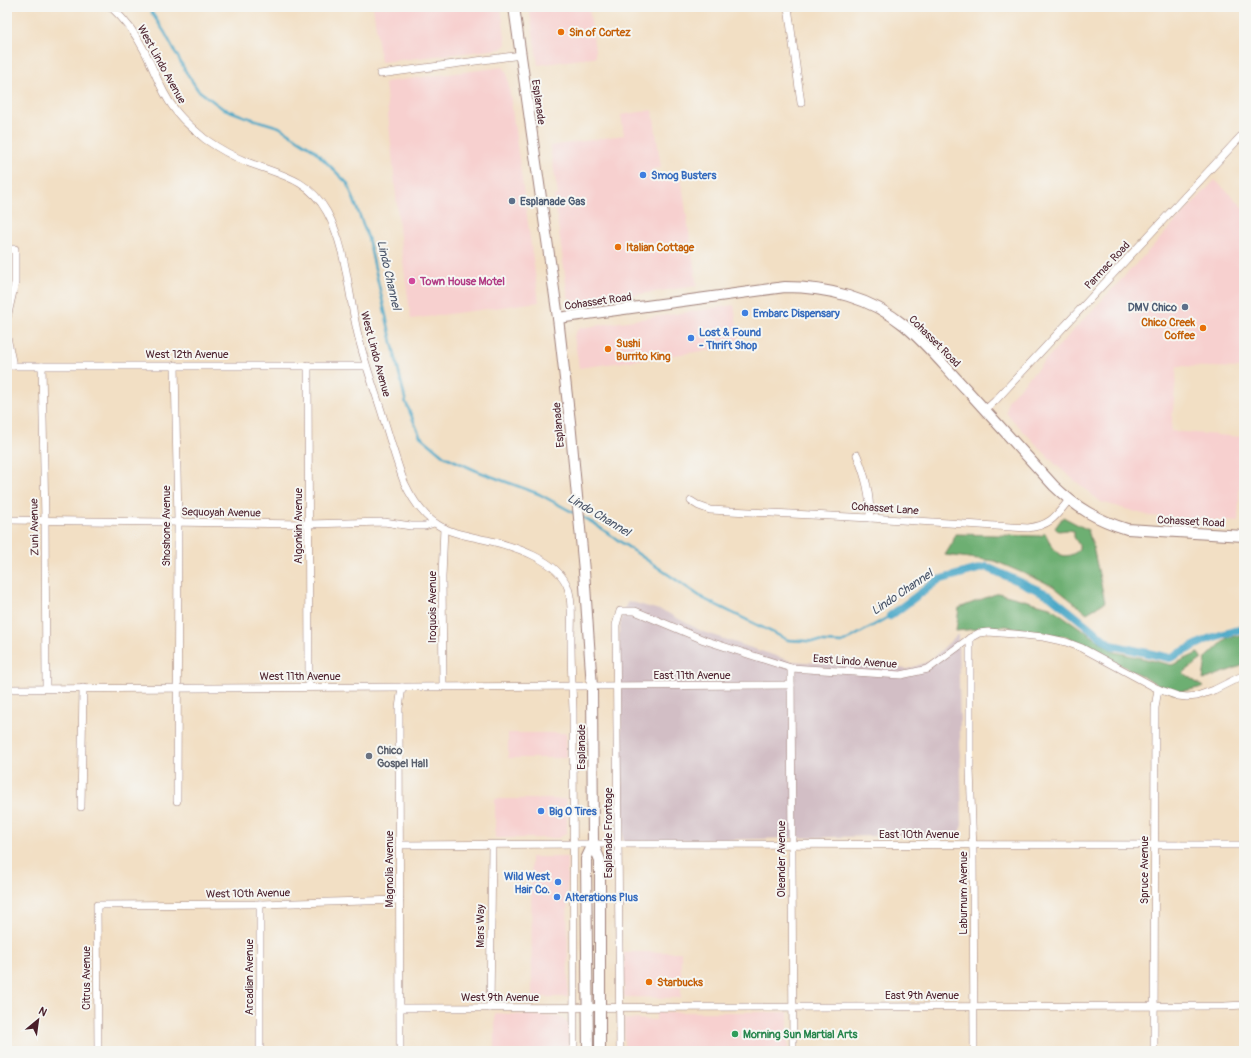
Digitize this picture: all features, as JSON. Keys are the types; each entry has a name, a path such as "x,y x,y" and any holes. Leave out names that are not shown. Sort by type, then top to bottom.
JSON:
{"main road":[{"name":"Esplanade","path":"514,7 558,318 568,400 584,571 592,687 593,844 600,860 600,1051"},
{"name":"Cohasset Road","path":"558,318 785,287 801,287 850,296 886,313 904,325 920,340 1054,486 1068,500 1083,510 1097,518 1127,529 1244,536"},
{"name":"Esplanade","path":"588,1051 586,859 593,844"}],"street":[{"name":"West Lindo Avenue","path":"111,7 140,42 168,100 176,112 187,123 206,140 230,155 245,162 290,177 308,189 320,201 332,223 340,247 366,366 404,482 417,506 434,522 444,528 457,533 499,543 527,553 548,563 562,576 568,588 571,602 572,686"},
{"path":"788,7 801,103"},
{"path":"380,74 521,56"},
{"name":"Parmac Road","path":"985,410 1244,134"},
{"path":"7,249 15,249 15,275 14,291 7,318"},
{"path":"7,337 10,366"},
{"name":"Algonkin Avenue","path":"308,365 308,687"},
{"name":"West 12th Avenue","path":"10,366 366,366"},
{"name":"Zuni Avenue","path":"42,366 46,688"},
{"name":"Shoshone Avenue","path":"175,366 178,522 177,801"},
{"path":"857,455 868,485 870,518"},
{"name":"Cohasset Lane","path":"691,501 710,510 1028,528 1048,523 1057,516 1068,500"},
{"name":"Sequoyah Avenue","path":"7,520 309,524 384,522 410,526 425,526 434,522"},
{"name":"Iroquois Avenue","path":"443,686 442,577 444,528"},
{"name":"Esplanade Frontage","path":"620,1051 621,1007 618,686 616,625 620,612 636,612"},
{"name":"East Lindo Avenue","path":"636,612 704,640 791,668 901,674 928,669 970,638 979,633 988,632 1021,635 1066,642 1082,648 1158,689 1178,696 1197,696 1214,690 1244,675"},
{"name":"Laburnum Avenue","path":"970,638 970,769 973,845 974,1051"},
{"name":"Oleander Avenue","path":"791,668 793,1051"},
{"name":"East 11th Avenue","path":"592,687 792,685"},
{"name":"West 11th Avenue","path":"7,689 443,686 592,687"},
{"path":"572,686 574,755 574,1051"},
{"name":"Magnolia Avenue","path":"400,1051 399,708 402,687"},
{"path":"81,807 83,688"},
{"name":"Spruce Avenue","path":"1154,1051 1155,708 1158,689"},
{"path":"400,845 593,844"},
{"name":"East 10th Avenue","path":"593,844 1244,845"},
{"name":"Mars Way","path":"490,1008 492,845"},
{"name":"West 10th Avenue","path":"97,904 260,904 400,900"},
{"name":"Citrus Avenue","path":"97,904 98,1051"},
{"name":"Arcadian Avenue","path":"260,904 260,1051"},
{"name":"East 9th Avenue","path":"600,1007 1244,1005"},
{"name":"West 9th Avenue","path":"400,1008 600,1007"}],"shaded area":[{"path":"373,7 501,7 506,44 501,49 381,62"},
{"path":"529,7 589,7 596,57 538,65"},
{"path":"503,67 507,73 539,302 411,319 401,247 385,82"},
{"path":"653,110 661,168 652,169 654,181 681,177 697,286 576,303 568,297 554,196 558,195 550,146 624,135 621,115"},
{"path":"1215,180 1244,208 1244,368 1177,366 1171,431 1242,437 1238,522 1150,516 1101,502 1057,466 1006,413 1008,400"},
{"path":"734,305 740,346 579,368 574,336 580,328"},
{"path":"628,601 666,612 703,632 791,661 908,669 930,661 958,634 962,825 959,834 623,842 619,636 621,617"},
{"path":"508,733 566,733 567,758 508,758"},
{"path":"495,799 567,799 567,832 559,838 495,838"},
{"path":"531,857 567,857 568,997 532,997"},
{"path":"624,952 681,952 681,998 624,997"},
{"path":"656,1012 788,1012 788,1051 624,1051 624,1019 656,1020"},
{"path":"495,1013 562,1017 568,1024 568,1051 495,1051"}],"green space":[{"path":"1063,517 1088,530 1093,547 1105,602 1087,613 1053,586 995,561 945,555 953,542 955,534 1041,536 1045,533 1054,549 1058,553 1067,556 1079,550 1079,545 1074,537 1074,531 1058,531 1055,528"},
{"path":"998,593 1050,607 1115,652 1172,665 1198,653 1202,659 1183,673 1203,687 1174,693 1068,637 1006,626 956,631 959,608"},
{"path":"1244,634 1244,665 1203,680 1206,658 1227,638"}],"waterway":[{"name":"Lindo Channel","path":"148,7 198,90 222,108 279,127 313,149 348,184 368,238 406,403 420,436 444,456 477,471 539,494 576,514"},
{"name":"Lindo Channel","path":"582,517 704,599 788,640 842,643 890,616"},
{"name":"Lindo Channel","path":"890,616 938,580 986,567 1049,595 1111,645 1170,658 1208,639 1244,628"}],"place":[{"name":"Sin of Cortez","path":"561,32"},
{"name":"Smog Busters","path":"643,175"},
{"name":"Esplanade Gas","path":"512,201"},
{"name":"Italian Cottage","path":"618,247"},
{"name":"Town House Motel","path":"412,281"},
{"name":"DMV Chico","path":"1185,307"},
{"name":"Embarc Dispensary","path":"745,313"},
{"name":"Chico Creek Coffee","path":"1203,328"},
{"name":"Lost & Found - Thrift Shop","path":"691,338"},
{"name":"Sushi Burrito King","path":"608,349"},
{"name":"Chico Gospel Hall","path":"369,756"},
{"name":"Big O Tires","path":"541,811"},
{"name":"Wild West Hair Co.","path":"558,882"},
{"name":"Alterations Plus","path":"557,897"},
{"name":"Starbucks","path":"649,982"},
{"name":"Morning Sun Martial Arts","path":"735,1034"}]}
